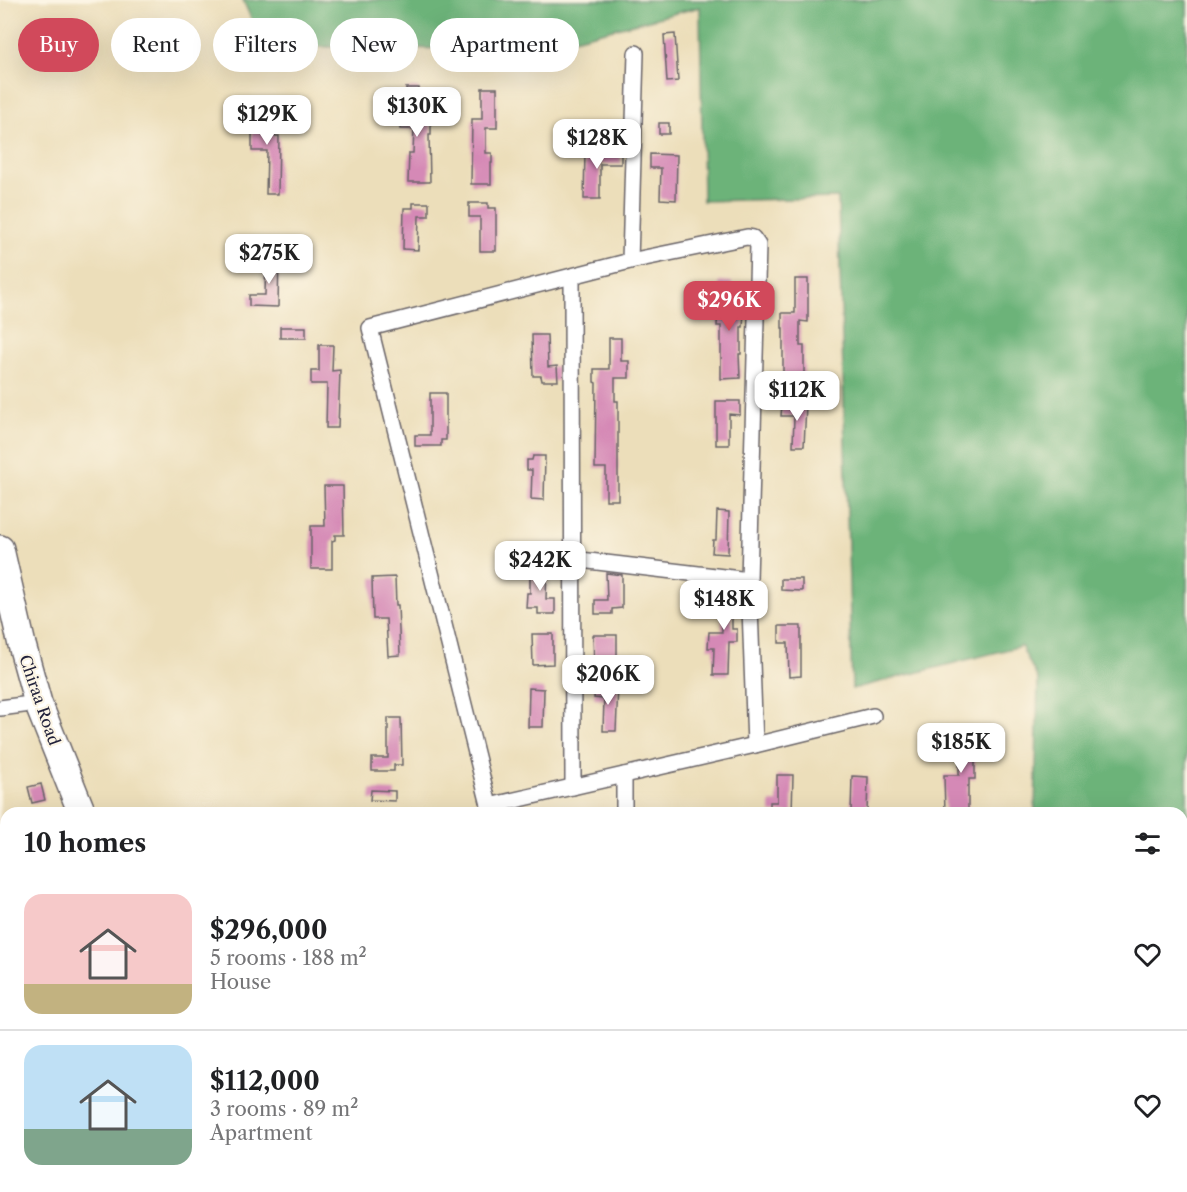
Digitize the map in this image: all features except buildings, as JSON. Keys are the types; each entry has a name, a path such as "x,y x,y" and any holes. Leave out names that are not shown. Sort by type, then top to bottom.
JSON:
{"highway":[{"name":"Chiraa Road","path":"0,549 38,703 80,807"}],"street":[{"path":"630,261 636,53"},
{"path":"489,807 370,328 630,261 747,237 753,238 758,245 749,580 755,745"},
{"path":"572,276 573,787"},
{"path":"572,559 749,580"},
{"path":"0,708 38,703"},
{"path":"501,807 573,787 873,716"},
{"path":"624,775 624,807"}],"green space":[{"path":"243,0 1187,0 1187,807 1035,807 1038,679 1021,646 852,689 838,198 703,201 700,7 579,38 579,18 430,18 430,49 418,48 418,18 330,18 330,47 318,47 318,18 251,18"}]}
